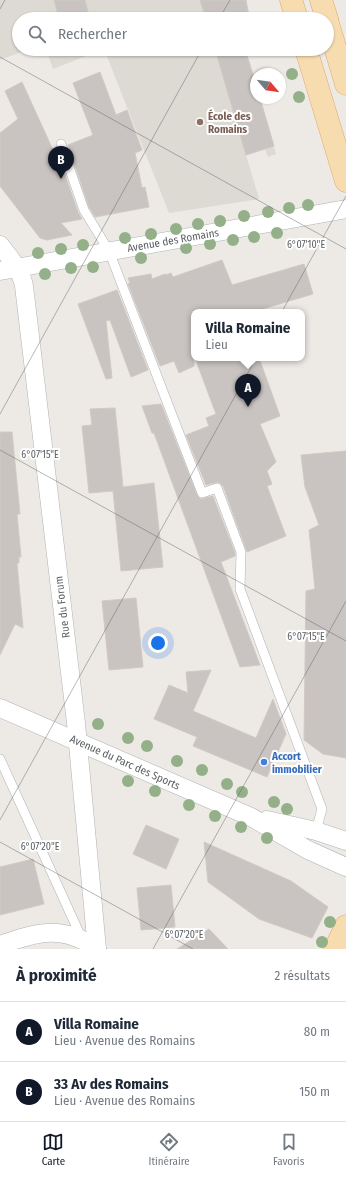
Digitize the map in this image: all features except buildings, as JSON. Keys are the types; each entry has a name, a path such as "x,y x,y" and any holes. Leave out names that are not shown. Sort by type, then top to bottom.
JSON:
{"main road":[{"path":"291,0 295,12"},
{"path":"321,0 325,12"},
{"path":"334,43 346,84"},
{"path":"308,56 346,181"},
{"path":"335,949 346,926"},
{"path":"345,949 346,945"}],"street":[{"name":"Avenue des Romains","path":"8,269 346,209"},
{"name":"Rue du Forum","path":"0,245 8,269 23,280 24,286 77,741 97,949"},
{"name":"Avenue du Parc des Sports","path":"0,708 251,817 308,850 346,867"},
{"name":"Avenue du Parc des Sports","path":"251,817 316,831 346,841"},
{"path":"0,945 39,933 64,934 82,939 97,949"}],"lane":[{"path":"61,144 84,210 109,251 202,493 217,488 241,552 240,590 322,809 316,831"},
{"path":"0,759 82,939"}],"shaded area":[{"path":"0,0 246,0 248,12 12,12 12,55 0,60"},
{"path":"48,56 86,56 53,69"},
{"name":"École des Romains","path":"107,56 247,56 251,68 250,104 262,104 276,154 268,157 265,149 246,155 259,199 169,213"}],"place":[{"name":"École des Romains","path":"200,122"},
{"name":"33 Av des Romains","path":"61,179"},
{"name":"Villa Romaine","path":"248,407"},
{"name":"Accort immobilier","path":"264,762"}]}
